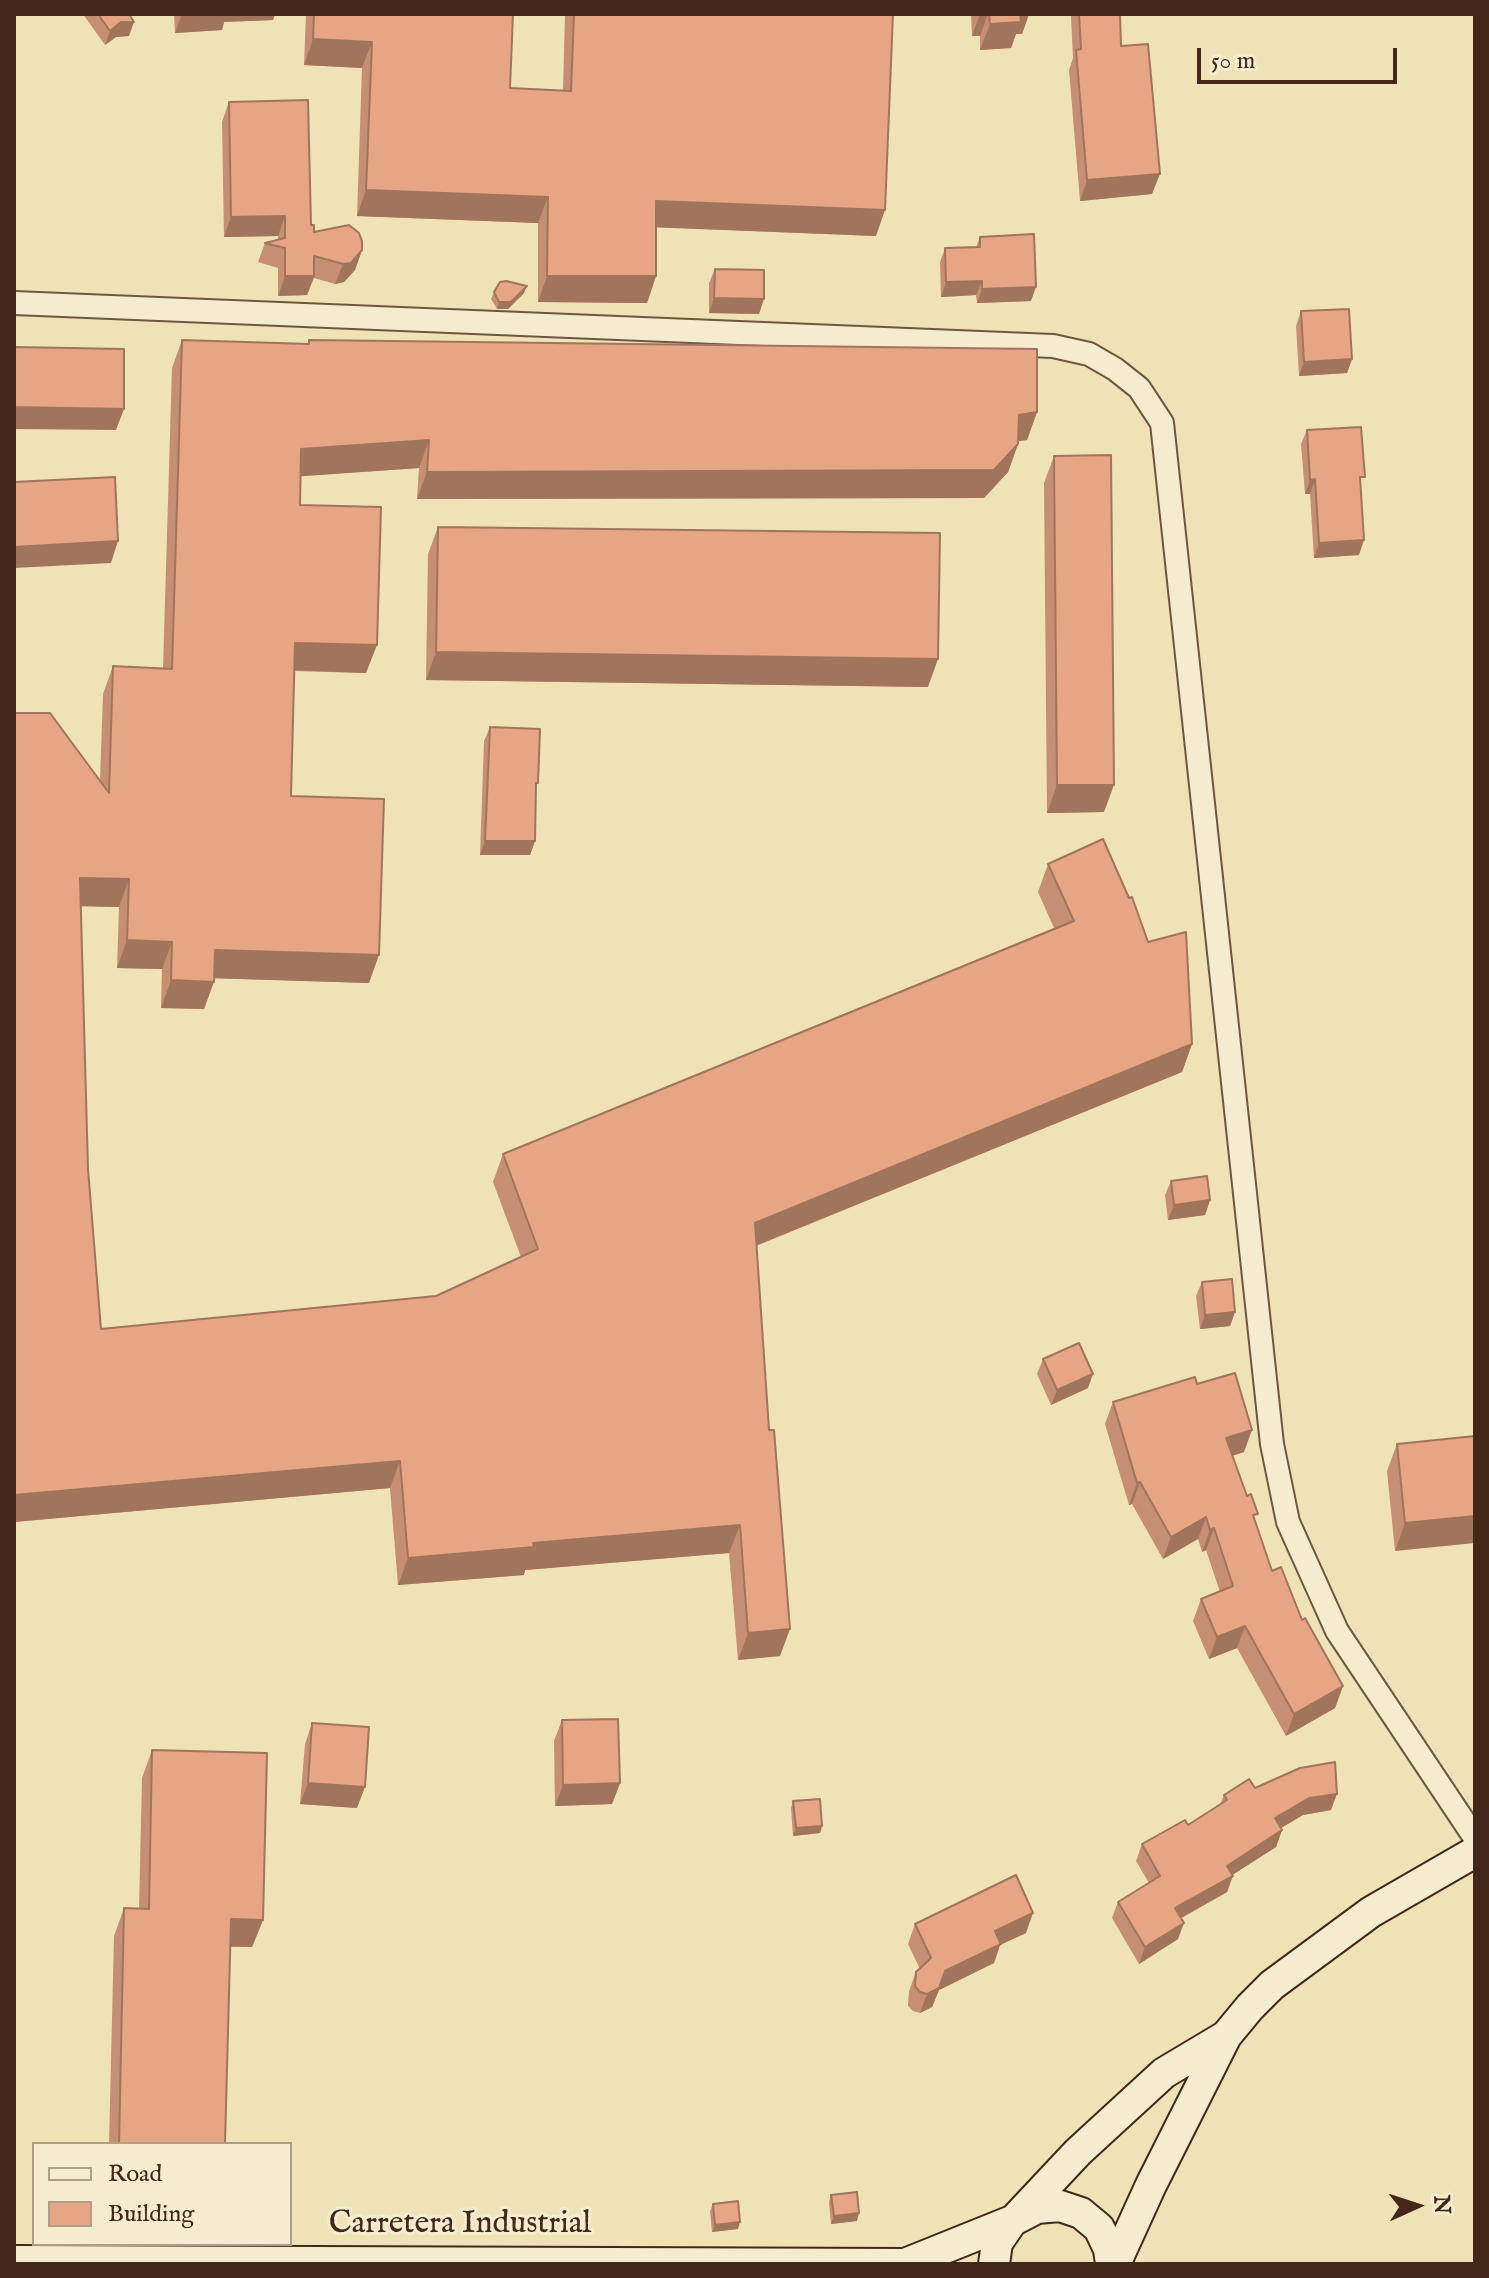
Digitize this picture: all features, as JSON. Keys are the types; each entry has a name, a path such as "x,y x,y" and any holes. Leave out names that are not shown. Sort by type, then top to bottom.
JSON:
{"main road":[{"path":"1113,2264 1226,2036 1250,2007 1272,1985 1371,1912 1475,1852"},
{"path":"994,2264 997,2243 1014,2220 1078,2152 1164,2073 1226,2036"},
{"name":"Carretera Industrial","path":"14,2261 906,2264 1037,2208 1060,2206 1081,2213 1099,2228 1113,2264"}],"street":[{"path":"14,303 1053,346 1089,354 1139,388 1162,423 1271,1428 1288,1522 1337,1631 1475,1838"}],"building":[{"path":"98,14 129,14 134,22 121,22 110,31"},
{"path":"314,14 513,14 510,88 571,91 574,14 893,14 885,210 656,201 656,276 547,276 548,197 366,190 372,42 313,39"},
{"path":"989,14 1020,14 1021,22 990,24"},
{"path":"1079,14 1120,14 1121,46 1148,44 1160,174 1087,180 1076,50 1081,49"},
{"path":"308,100 311,225 314,225 314,232 349,225 359,233 362,250 351,263 343,264 314,256 314,276 285,276 285,248 265,243 285,238 285,216 231,217 229,102"},
{"path":"1034,234 1036,287 982,289 982,281 946,282 945,248 980,247 980,237"},
{"path":"715,269 764,270 764,299 714,298"},
{"path":"500,282 527,286 511,302 499,302 494,292"},
{"path":"1349,309 1352,359 1304,362 1301,311"},
{"path":"182,340 309,344 309,340 1037,349 1037,412 1019,415 1018,444 994,470 427,472 429,440 301,449 300,505 381,507 377,645 295,643 291,796 384,799 379,955 215,950 214,982 171,980 172,942 127,940 129,879 80,878 88,1169 101,1329 436,1296 538,1249 503,1154 1074,921 1048,864 1103,839 1129,898 1132,897 1148,942 1186,932 1192,1044 755,1223 769,1430 774,1430 790,1629 748,1633 740,1525 533,1543 534,1547 408,1558 400,1461 14,1495 14,713 50,713 109,793 113,666 172,669"},
{"path":"14,347 124,349 124,409 14,407"},
{"path":"1361,427 1365,477 1360,477 1364,540 1319,543 1315,479 1310,480 1307,430"},
{"path":"1111,455 1114,785 1057,785 1054,456"},
{"path":"115,477 118,541 14,547 14,482"},
{"path":"438,527 940,533 938,659 436,652"},
{"path":"490,727 540,729 535,841 485,841"},
{"path":"1207,1176 1210,1200 1174,1205 1171,1181"},
{"path":"1232,1279 1235,1312 1205,1315 1202,1282"},
{"path":"1079,1343 1093,1374 1057,1390 1043,1359"},
{"path":"1235,1373 1252,1430 1226,1438 1247,1496 1251,1494 1258,1514 1253,1515 1272,1571 1281,1567 1302,1620 1305,1618 1343,1686 1294,1714 1245,1626 1217,1637 1201,1599 1233,1586 1214,1528 1210,1530 1206,1517 1171,1537 1140,1482 1137,1483 1113,1402 1195,1377 1197,1384"},
{"path":"1475,1436 1475,1516 1405,1523 1397,1444"},
{"path":"618,1719 620,1783 563,1785 562,1720"},
{"path":"312,1723 369,1727 365,1787 308,1783"},
{"path":"152,1750 267,1753 263,1920 231,1919 225,2142 119,2142 124,1908 149,1909"},
{"path":"1335,1762 1337,1794 1309,1798 1275,1818 1282,1830 1227,1866 1233,1876 1175,1908 1184,1923 1145,1947 1118,1902 1160,1876 1142,1844 1185,1820 1188,1825 1227,1800 1224,1795 1249,1779 1255,1788 1300,1768"},
{"path":"820,1799 822,1826 796,1828 793,1801"},
{"path":"1016,1875 1033,1913 995,1931 1001,1944 945,1971 939,1988 927,1994 920,1992 915,1986 916,1972 931,1958 915,1924"},
{"path":"857,2192 859,2213 834,2216 831,2195"},
{"path":"738,2201 740,2222 715,2225 713,2204"}]}
